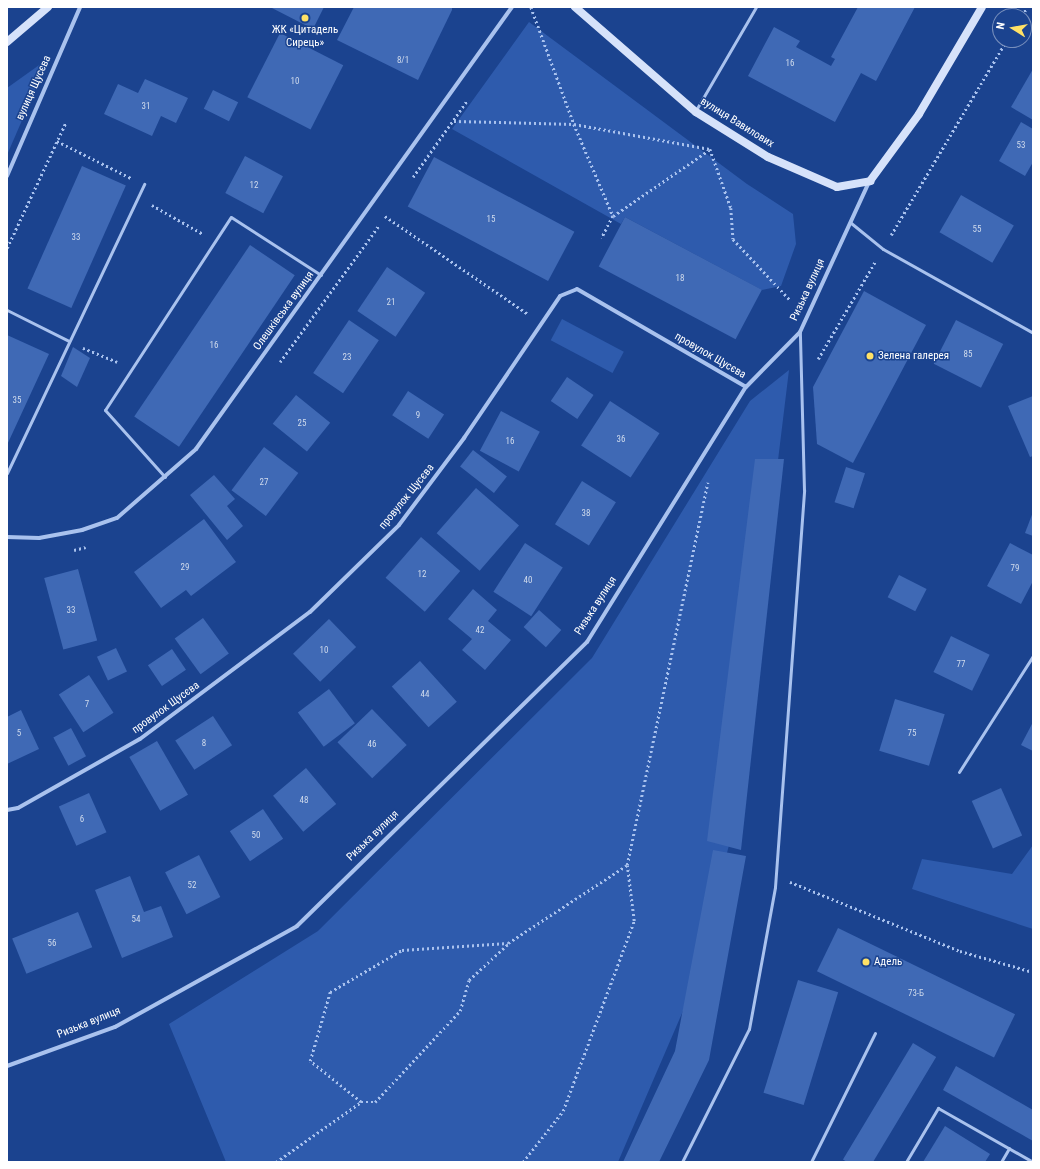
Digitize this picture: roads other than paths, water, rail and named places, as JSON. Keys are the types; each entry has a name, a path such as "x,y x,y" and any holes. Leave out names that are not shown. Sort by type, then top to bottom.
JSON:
{"street":[{"path":"7,42 48,7"},
{"name":"вулиця Щусєва","path":"7,176 80,7"},
{"name":"Олешківська вулиця","path":"7,537 38,538 74,531 117,518 196,449 512,7"},
{"name":"вулиця Вавилових","path":"575,7 696,112 768,157 837,187 870,181"},
{"name":"Ризька вулиця","path":"7,1066 115,1026 297,926 587,642 746,387 800,332 870,181 919,114 982,7"},
{"name":"провулок Щусєва","path":"7,810 18,808 140,740 310,612 399,525 464,438 560,296 577,289 746,387"}],"lane":[{"path":"696,112 700,100 756,7"},
{"path":"7,473 144,184"},
{"path":"165,477 105,410 231,217 321,274"},
{"path":"851,223 883,249 1033,333"},
{"path":"7,310 69,341"},
{"path":"682,1162 749,1029 775,887 804,490 800,332"},
{"path":"959,772 1033,656"},
{"path":"812,1162 875,1033"},
{"path":"906,1162 938,1108 1033,1162"},
{"path":"1001,1162 1009,1148"}],"place":[{"name":"ЖК «Цитадель Сирець»","path":"305,18"},
{"name":"Зелена галерея","path":"870,356"},
{"name":"Адель","path":"866,962"}]}
